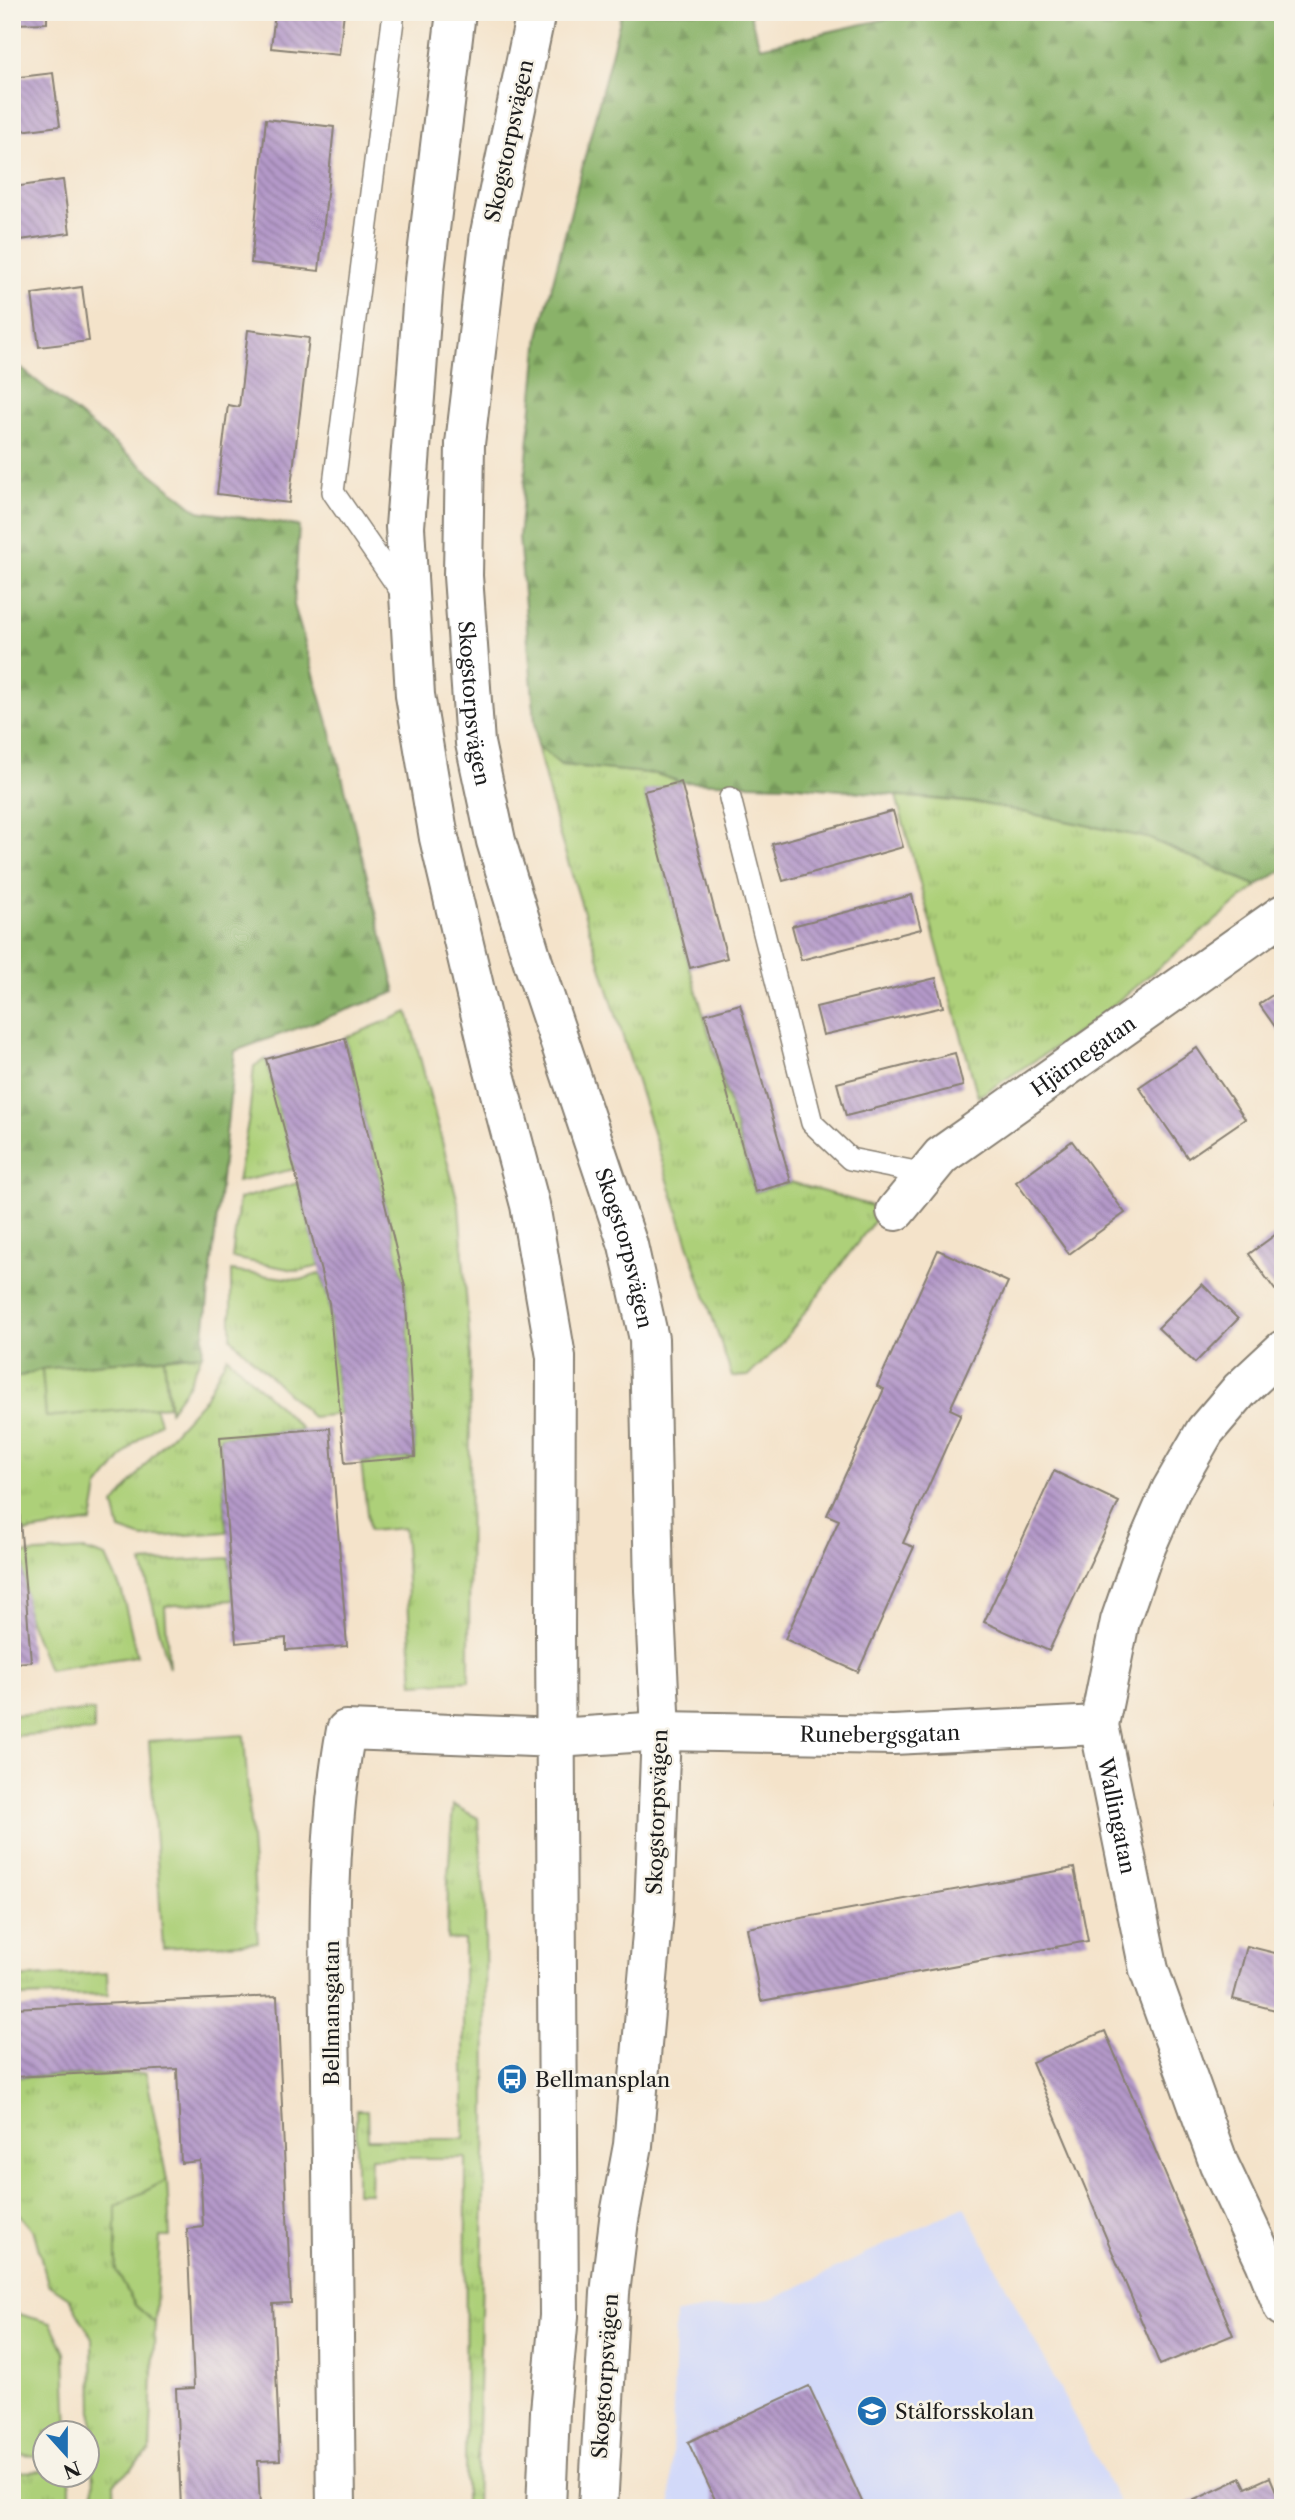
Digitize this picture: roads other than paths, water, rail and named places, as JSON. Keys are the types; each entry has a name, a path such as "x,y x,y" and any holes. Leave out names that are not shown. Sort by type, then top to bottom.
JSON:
{"main road":[{"path":"456,12 424,280 405,527 415,695 439,838 492,1063 530,1205 556,1357 559,2316 550,2411 546,2508"},
{"name":"Skogstorpsvägen","path":"536,12 490,233 466,444 463,576 475,743 496,841 537,975 628,1245 649,1339 654,1590 662,1731 654,1912 633,2145 619,2220 610,2293 598,2508"},
{"name":"Hjärnegatan","path":"896,1211 941,1156 1283,914"},
{"name":"Wallingatan","path":"1283,1350 1240,1390 1205,1431 1171,1490 1144,1552 1120,1621 1099,1725 1149,1970 1219,2164 1274,2259 1283,2307"},
{"name":"Runebergsgatan","path":"557,1738 662,1731 893,1735 1099,1725"},
{"name":"Bellmansgatan","path":"336,2508 330,1976 332,1854 339,1770 346,1730 557,1738"}],"lane":[{"path":"394,12 333,492 410,603"},
{"path":"730,798 812,1123 850,1159 926,1174"}],"place":[{"name":"Bellmansplan","path":"512,2079"},
{"name":"Stålforsskolan","path":"872,2411"}]}
